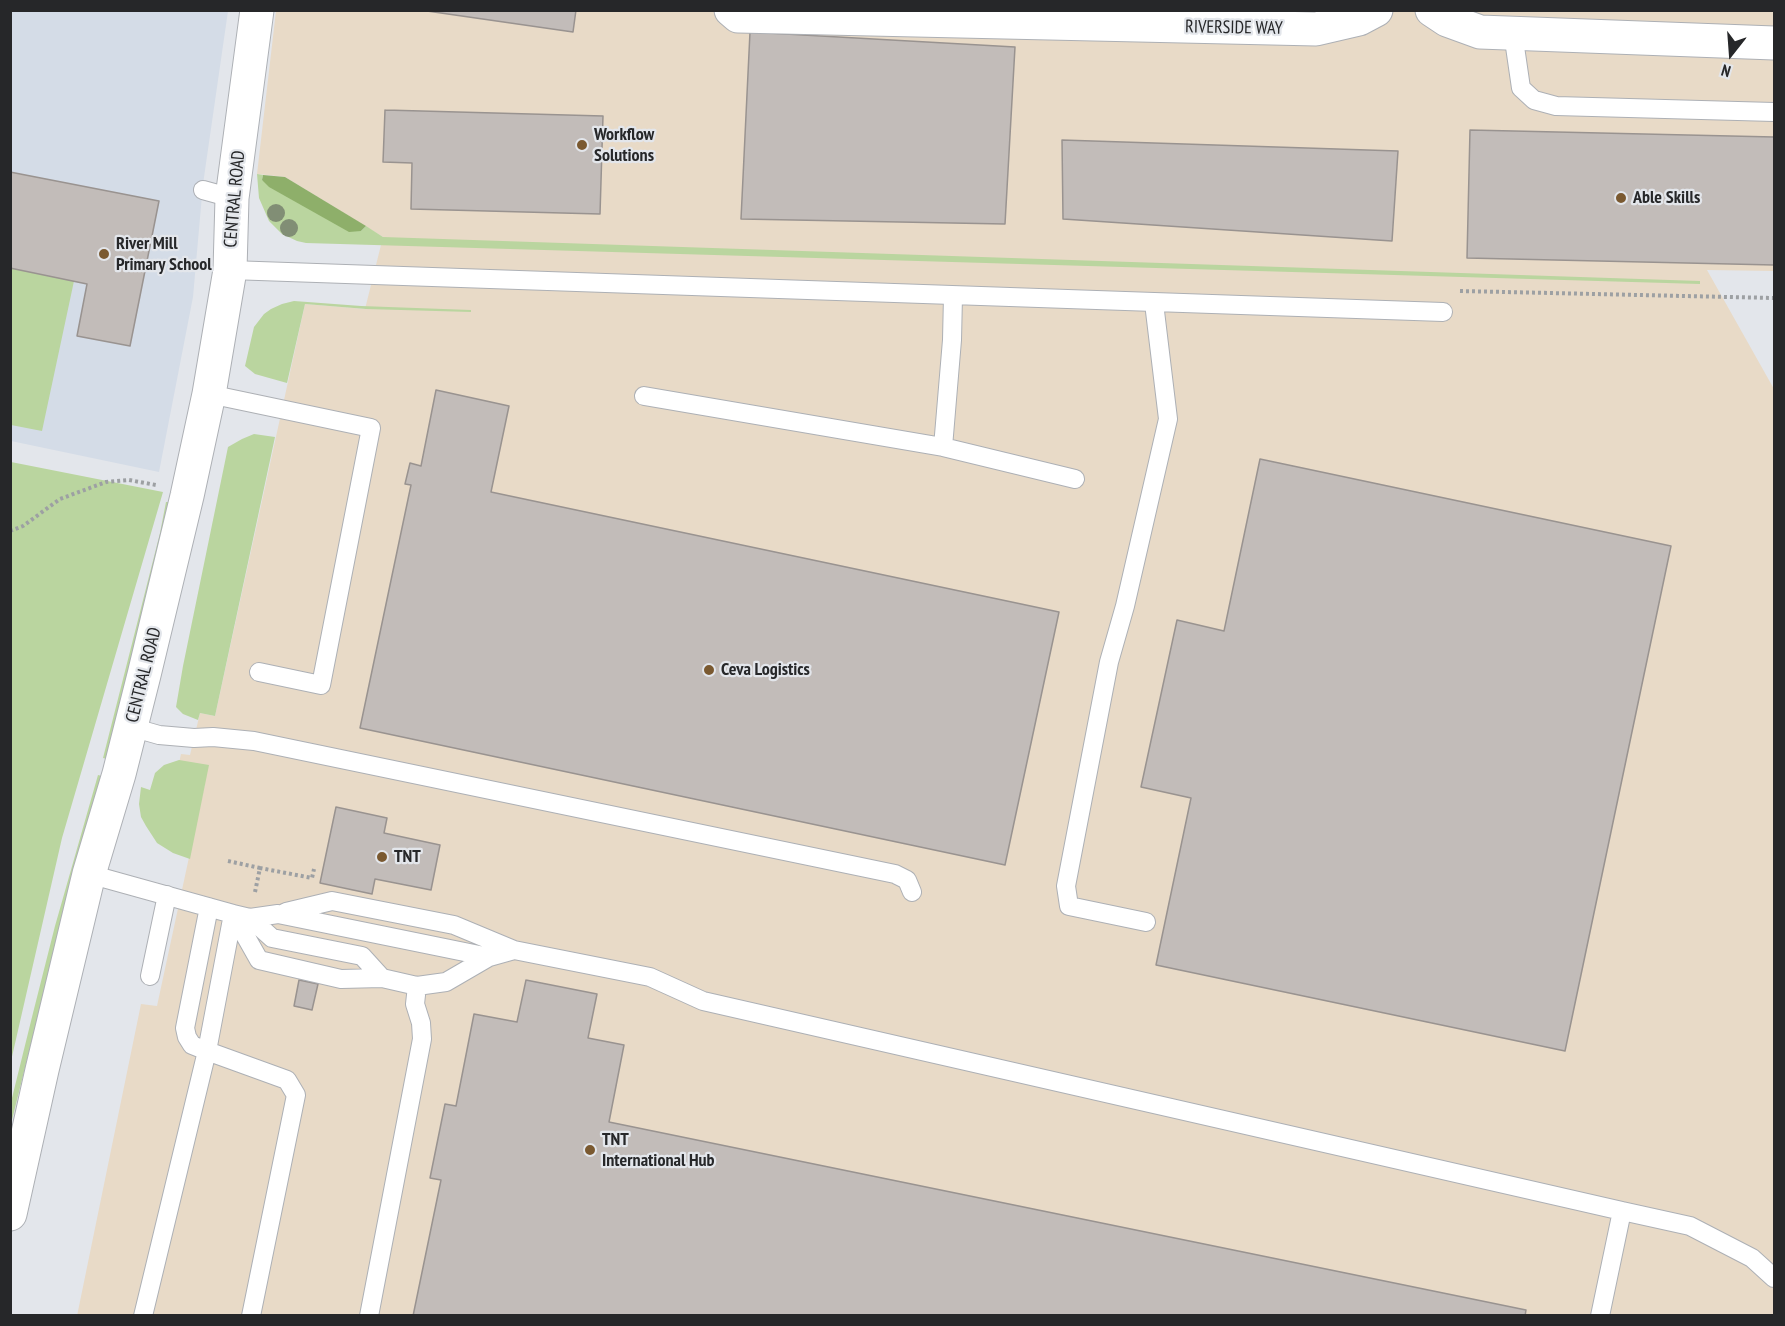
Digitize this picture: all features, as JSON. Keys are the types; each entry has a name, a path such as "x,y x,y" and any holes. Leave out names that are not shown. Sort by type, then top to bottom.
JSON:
{"street":[{"name":"CENTRAL ROAD","path":"10,1214 89,874 119,774 188,496 209,394 230,270 217,194 242,130 257,10"},
{"name":"RIVERSIDE WAY","path":"731,10 738,16 1004,17 1316,29 1359,19 1376,10"},
{"path":"1432,10 1447,20 1480,32 1774,43"}],"lane":[{"path":"1513,33 1521,88 1534,100 1556,106 1774,112"},
{"path":"230,270 1443,312"},
{"path":"943,447 952,340 953,296"},
{"path":"1146,922 1069,906 1065,886 1109,662 1125,606 1168,419 1154,303"},
{"path":"209,394 371,428 321,685 259,672"},
{"path":"644,396 943,447 1075,479"},
{"path":"130,727 159,735 254,741 895,874 908,880 912,892"},
{"path":"89,874 241,916 278,914 332,901 454,925 514,950 650,977 703,1001 1690,1226 1752,1258 1774,1278"},
{"path":"150,976 167,895"},
{"path":"209,907 185,1028 187,1037 192,1045 287,1080 296,1095 251,1316"},
{"path":"278,914 489,957"},
{"path":"241,916 260,960 341,979 382,978 417,986 446,982 489,957 514,950"},
{"path":"241,916 272,938 362,956 382,978"},
{"path":"143,1316 241,916"},
{"path":"369,1316 422,1039 421,1023 415,1004 417,986"},
{"path":"1600,1316 1622,1211"}],"path":[{"path":"1443,312 1461,291 1774,298"},
{"path":"10,531 23,526 60,499 106,482 140,481 155,485 161,491"},
{"path":"228,861 260,868"}],"shaded area":[{"name":"River Mill Primary School","path":"11,11 228,11 203,184 193,297 159,472 11,441"},
{"path":"276,11 1774,11 1774,271 1707,270 1774,389 1774,1315 77,1316 141,1004 157,1006 205,783 176,777 181,754 190,755 200,713 215,716 305,304 365,309 383,237 285,177 257,174"}],"green space":[{"path":"257,174 263,175 262,180 361,231 366,226 383,237 1700,281 1700,284 306,243 282,234 269,221 259,198"},
{"path":"263,175 285,177 366,226 361,231 349,232 269,187 262,180"},
{"path":"10,268 74,281 42,431 11,425"},
{"path":"294,301 471,310 471,312 366,309 305,304 287,383 255,374 245,366 254,327 271,309"},
{"path":"254,434 275,437 215,716 200,713 198,720 183,714 176,707 183,666 228,447"},
{"path":"11,462 163,492 62,838 11,1061"},
{"path":"166,502 170,502 107,759 103,758"},
{"path":"179,760 209,765 190,859 173,853 157,843 141,817 139,804 141,787 150,790 155,773 164,765"},
{"path":"98,775 102,776 60,927 11,1124 11,1102 33,1013"}],"building":[{"path":"420,10 576,10 573,32"},
{"path":"750,32 1015,47 1005,224 741,219"},
{"path":"385,110 603,116 600,214 411,209 412,163 383,162"},
{"name":"Able Skills","path":"1470,130 1774,137 1774,265 1467,258"},
{"path":"1062,140 1398,151 1392,241 1063,219"},
{"path":"10,172 159,201 130,346 77,336 87,284 10,268"},
{"name":"Ceva Logistics","path":"436,390 509,406 491,492 1059,612 1005,865 360,728 411,485 405,484 410,463 421,466"},
{"path":"1260,459 1671,546 1565,1051 1156,965 1191,798 1141,787 1177,620 1224,631"},
{"name":"TNT","path":"336,807 387,818 384,833 440,845 431,890 375,879 372,894 320,883"},
{"path":"299,980 318,984 312,1010 294,1006"},
{"name":"TNT International Hub","path":"526,980 597,994 588,1038 624,1045 609,1122 1526,1310 1525,1316 413,1316 441,1180 430,1178 445,1104 456,1106 474,1014 517,1022"}],"place":[{"name":"Workflow Solutions","path":"582,145"},
{"name":"Able Skills","path":"1621,198"},
{"name":"River Mill Primary School","path":"104,254"},
{"name":"Ceva Logistics","path":"709,670"},
{"name":"TNT","path":"382,857"},
{"name":"TNT International Hub","path":"590,1150"}]}
